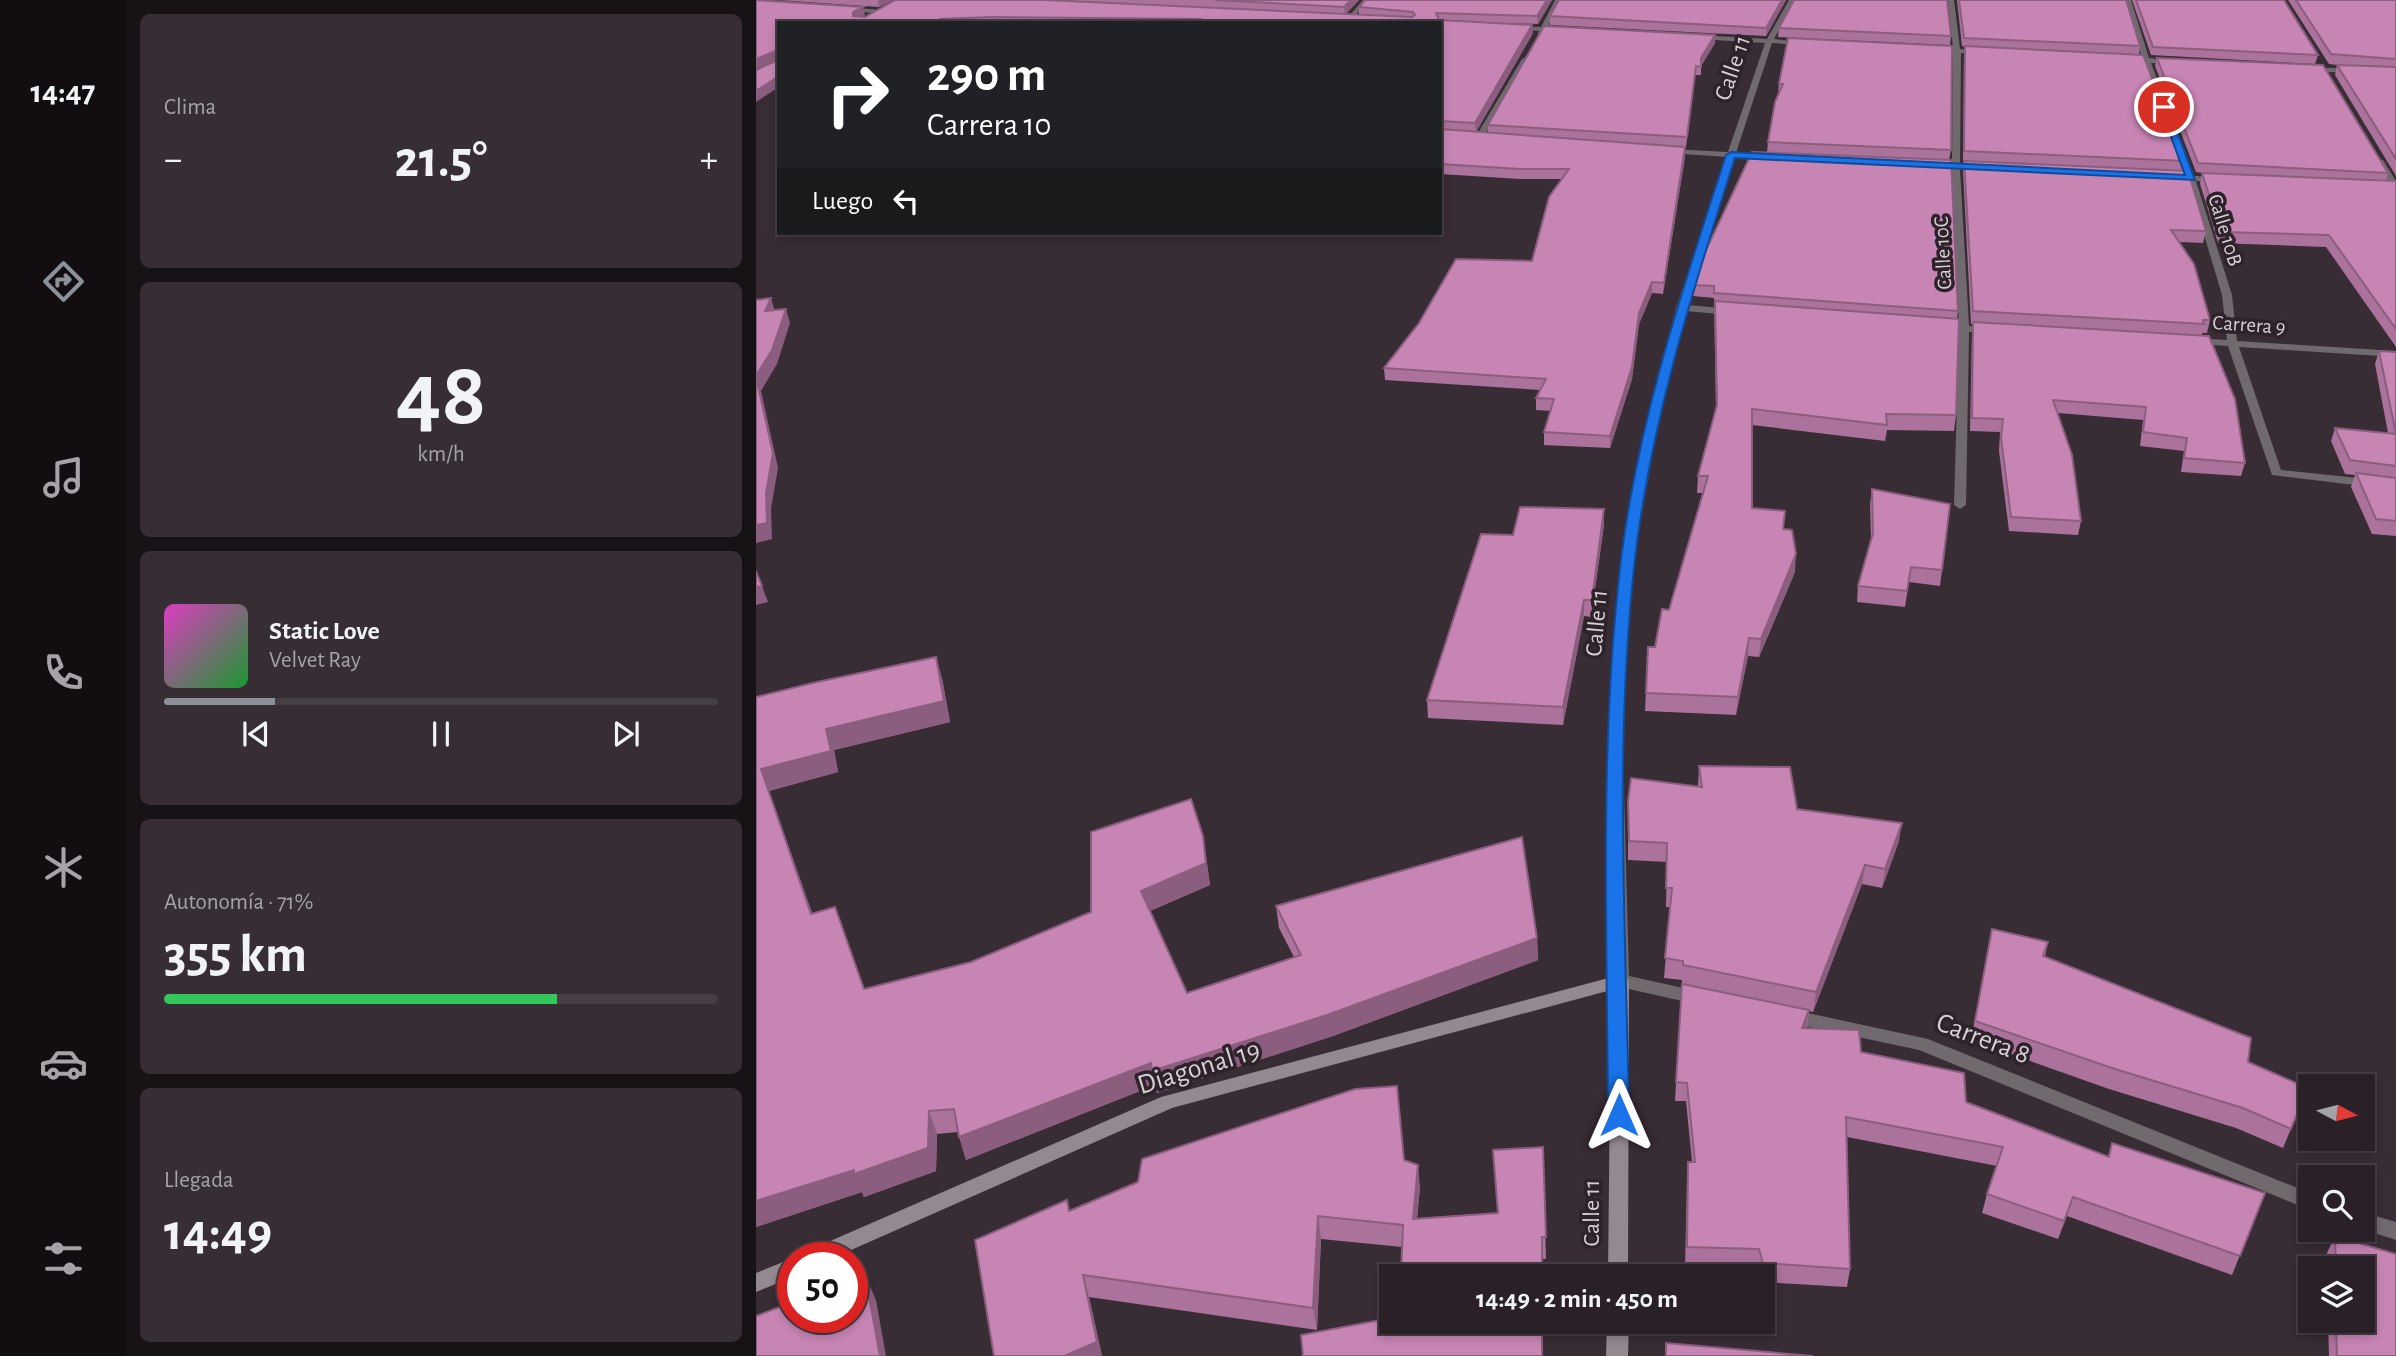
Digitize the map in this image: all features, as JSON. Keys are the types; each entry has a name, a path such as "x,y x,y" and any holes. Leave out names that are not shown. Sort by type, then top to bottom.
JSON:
{"main road":[{"name":"Diagonal 19","path":"849,1242 1168,1102 1619,981"},
{"name":"Calle 11","path":"1618,1264 1619,981"},
{"path":"756,1283 777,1273"},
{"path":"1617,1356 1618,1334"}],"street":[{"path":"1348,20 1367,0"},
{"path":"1537,40 1559,0"},
{"name":"Calle 11","path":"1619,981 1615,720 1628,558 1647,446 1681,308 1769,41 1792,0"},
{"name":"Calle 10C","path":"1951,0 1957,51 1956,166 1964,329 1960,505"},
{"name":"Calle 10B","path":"2128,0 2146,60 2192,178 2227,295 2232,343 2276,473 2396,486"},
{"path":"871,17 893,6"},
{"path":"831,8 882,12"},
{"path":"1334,19 1360,20"},
{"path":"1505,27 1570,31"},
{"path":"1689,37 1809,43"},
{"path":"1930,49 1997,53"},
{"path":"1479,138 1530,51"},
{"path":"2317,58 2331,81"},
{"path":"2119,59 2187,62"},
{"path":"2296,68 2360,71"},
{"path":"1466,137 1492,139"},
{"path":"1665,150 1784,158"},
{"path":"2374,152 2396,188"},
{"path":"1930,165 1996,169"},
{"path":"2165,177 2232,180"},
{"path":"2382,187 2396,188"},
{"path":"1681,308 1749,313"},
{"path":"1924,326 2004,331"},
{"name":"Carrera 9","path":"2178,340 2396,354"},
{"path":"1619,981 1712,1000"},
{"name":"Carrera 8","path":"1764,1011 1922,1044 2298,1197"},
{"path":"2375,1224 2396,1231"}],"building":[{"path":"756,0 863,7 853,12 853,16 865,17 895,0 1045,0 1412,17 1415,15 1413,12 1359,7 1365,0 1547,0 1537,16 1436,13 1439,20 1532,25 1475,123 1442,121 1442,21 1197,21 1200,19 991,17 937,21 777,21 777,52 756,59"},
{"path":"1215,0 1351,0 1344,7"},
{"path":"1559,0 1782,0 1766,28 1550,16"},
{"path":"1794,0 1947,0 1951,36 1779,28"},
{"path":"1959,0 2126,0 2140,46 1964,38"},
{"path":"2136,0 2284,0 2318,55 2153,47"},
{"path":"2296,0 2396,0 2396,59 2331,54"},
{"path":"1544,26 1715,35 1701,58 1701,67 1696,66 1687,137 1488,125"},
{"path":"1788,38 1952,46 1951,150 1768,142 1775,102 1783,84 1779,84"},
{"path":"1965,46 2143,55 2184,161 1964,151"},
{"path":"2157,58 2323,65 2388,173 2198,163"},
{"path":"777,60 777,77 756,91 756,70"},
{"path":"2337,65 2396,67 2396,159"},
{"path":"1442,129 1685,147 1664,283 1652,282 1639,313 1632,367 1610,436 1544,432 1554,399 1536,398 1546,379 1384,368 1419,323 1456,259 1532,261 1549,197 1569,169 1442,164"},
{"path":"1752,152 1951,160 1958,311 1714,293 1714,286 1693,285 1701,261"},
{"path":"1964,161 2188,171 2206,231 2171,230 2194,264 2210,320 2203,320 2204,324 1973,311"},
{"path":"2202,173 2396,181 2396,329 2329,235 2221,232"},
{"path":"771,298 765,311 786,309 772,350 756,376 756,300"},
{"path":"1715,301 1959,319 1956,415 1886,414 1887,425 1752,409 1752,508 1785,511 1783,529 1792,530 1796,554 1761,639 1749,638 1738,697 1646,693 1648,647 1655,647 1662,609 1669,610 1708,476 1698,476 1717,405"},
{"path":"1973,322 2209,336 2235,399 2245,463 2184,458 2187,438 2143,432 2146,407 2053,400 2072,455 2081,521 2011,517 2001,438 2003,419 1972,418"},
{"path":"2379,351 2396,352 2396,434"},
{"path":"756,377 773,453 766,493 767,523 756,525"},
{"path":"2335,428 2396,434 2396,466 2350,460"},
{"path":"2356,473 2396,478 2396,521 2376,519"},
{"path":"1872,489 1950,504 1942,570 1911,567 1907,591 1858,586 1873,533"},
{"path":"1520,507 1604,509 1592,600 1584,600 1563,707 1427,700 1481,534 1513,535"},
{"path":"756,571 762,586 756,587"},
{"path":"936,657 944,701 826,729 831,751 761,769 811,914 835,907 864,989 971,962 1091,912 1091,832 1191,799 1203,836 1206,863 1141,891 1187,993 1301,955 1276,906 1522,837 1537,938 1330,1014 1152,1071 1151,1063 959,1137 954,1109 929,1111 928,1148 854,1174 854,1170 756,1201 756,697"},
{"path":"1699,766 1790,767 1797,809 1902,823 1885,869 1865,865 1816,992 1683,965 1683,961 1665,958 1672,888 1666,888 1667,843 1629,841 1628,802 1631,778 1702,787"},
{"path":"1992,929 2048,942 2043,956 2251,1038 2248,1062 2298,1084 2298,1112 2291,1129 2243,1108 2115,1069 1975,1021"},
{"path":"1682,984 1809,1010 1802,1028 1859,1030 1861,1052 1964,1073 1966,1102 2109,1157 2112,1143 2265,1193 2240,1256 2073,1197 2064,1221 1987,1194 2003,1147 1846,1117 1850,1269 1763,1263 1759,1249 1687,1247 1688,1162 1695,1162 1687,1083 1676,1082"},
{"path":"1397,1086 1404,1160 1418,1165 1413,1219 1498,1213 1493,1150 1543,1147 1546,1237 1542,1237 1542,1264 1401,1264 1403,1225 1318,1216 1313,1308 1083,1275 1097,1342 1064,1356 994,1356 975,1240 1067,1200 1069,1211 1138,1182 1142,1159 1355,1089"},
{"path":"2335,1242 2355,1242 2396,1254 2396,1356 2337,1356 2336,1333 2375,1333 2375,1256 2336,1256"},
{"path":"868,1291 880,1356 756,1356 756,1316 777,1308 777,1333 868,1333"},
{"path":"1379,1320 1379,1334 1542,1334 1542,1356 1303,1356 1301,1335"},
{"path":"1666,1343 1813,1356 1666,1356"}],"route":[{"path":"1619,1115 1615,720 1628,558 1647,446 1681,308 1731,155 2192,178 2164,107"}]}
